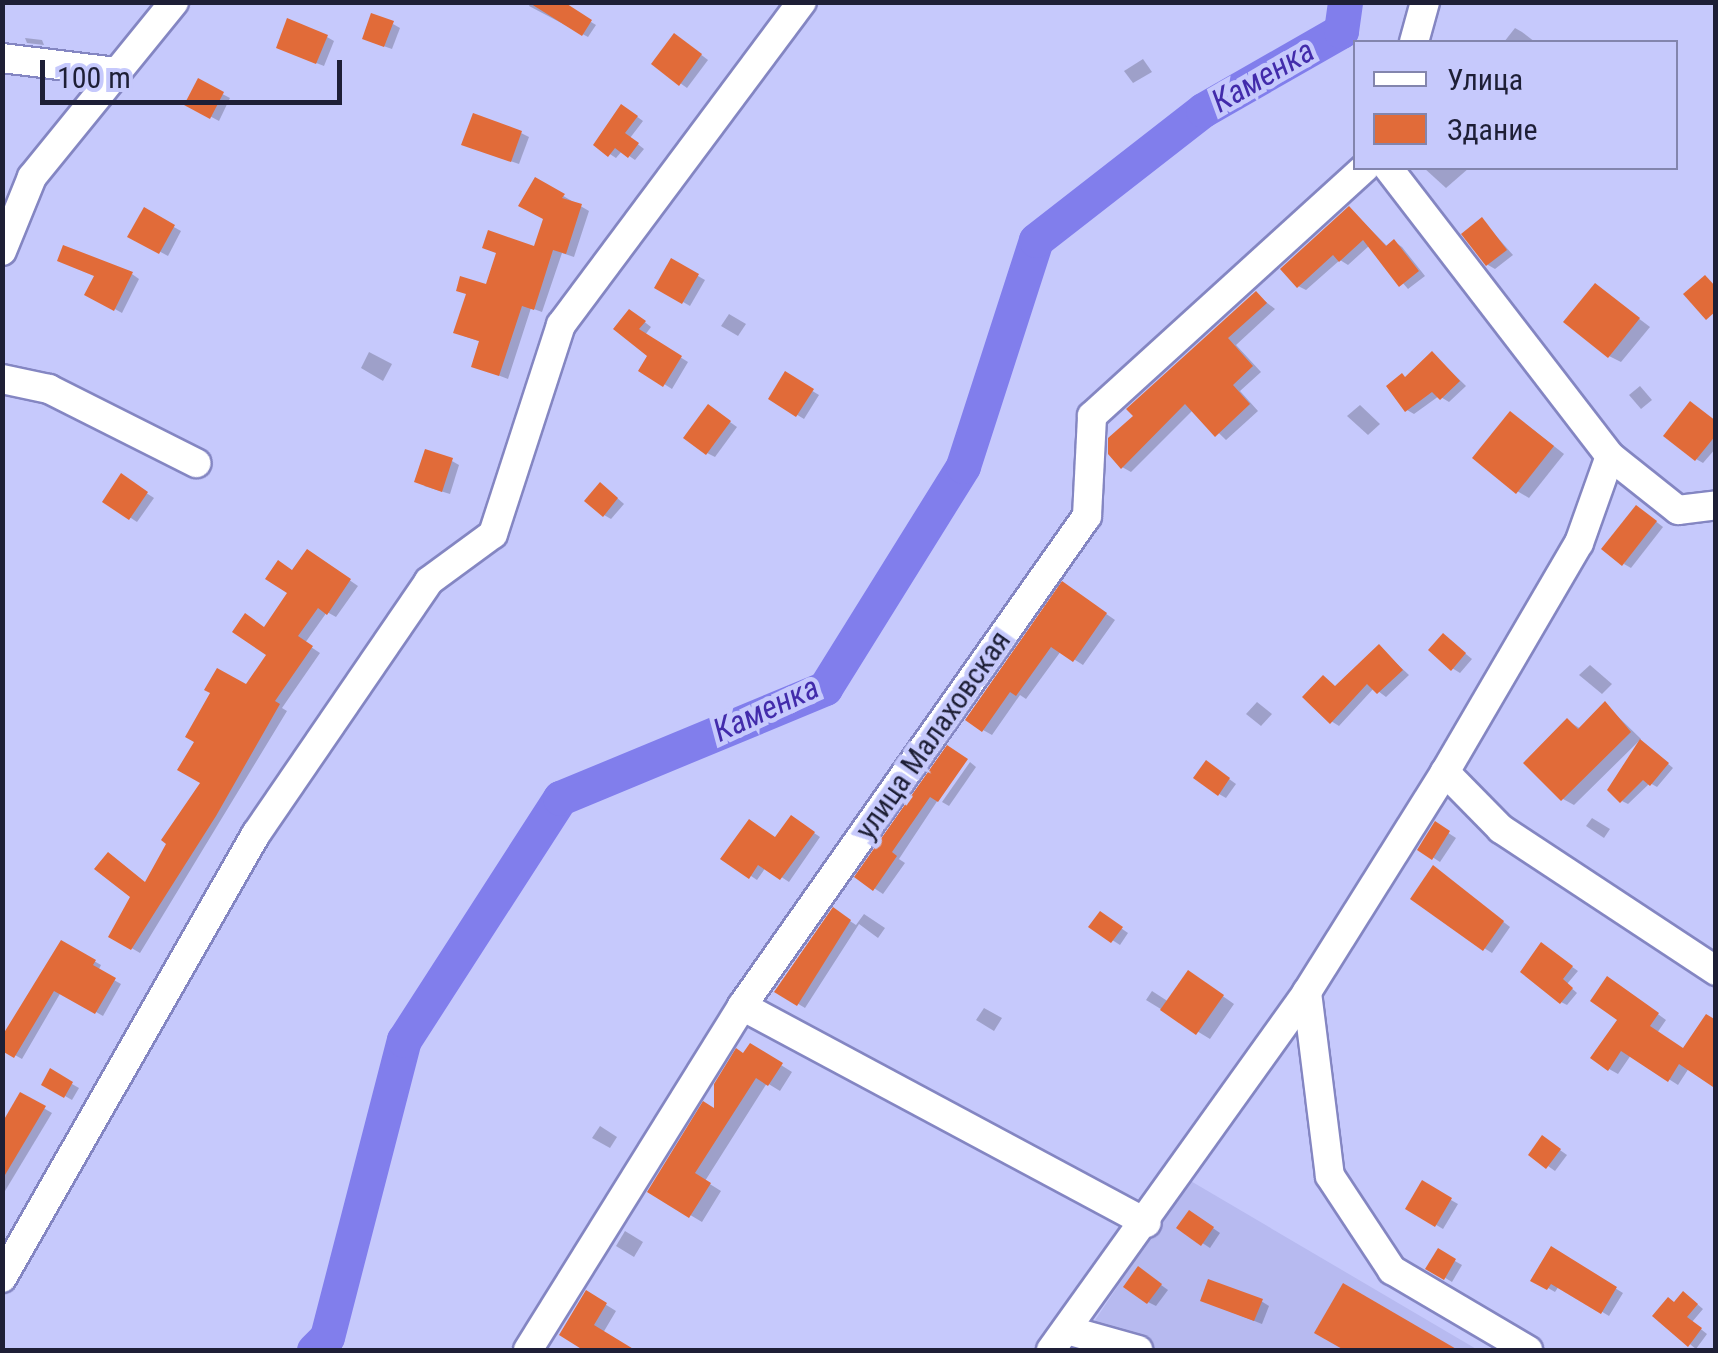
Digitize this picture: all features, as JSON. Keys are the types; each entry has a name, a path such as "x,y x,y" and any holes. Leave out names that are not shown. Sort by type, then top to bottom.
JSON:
{"street":[{"path":"2,251 32,177 174,2"},
{"path":"2,1278 256,834 430,582 492,534 560,325 802,2"},
{"path":"1415,40 1425,2"},
{"path":"2,58 116,72"},
{"name":"улица Малаховская","path":"528,1350 742,1006 1087,516 1092,416 1363,170"},
{"path":"1390,170 1610,456 1678,510 1716,505"},
{"path":"2,379 49,389 196,462"},
{"path":"1138,1350 1059,1340 1307,992 1445,772 1579,542 1610,456"},
{"path":"1445,772 1501,829 1716,971"},
{"path":"1307,992 1330,1176 1392,1270 1528,1350"},
{"path":"742,1006 1146,1223"}],"shaded area":[{"path":"1189,1180 1478,1350 1075,1350"}],"building":[{"path":"528,2 564,2 592,20 582,36"},
{"path":"371,13 394,21 384,47 362,39"},
{"path":"287,18 328,35 316,64 276,48"},
{"path":"674,33 702,54 679,86 651,64"},
{"path":"198,78 224,92 210,119 184,105"},
{"path":"621,104 638,116 625,133 639,143 628,158 615,148 608,157 593,145"},
{"path":"473,113 522,131 511,162 461,145"},
{"path":"535,177 565,194 562,198 582,204 566,254 553,250 534,310 522,306 499,376 471,367 479,341 453,333 466,294 456,291 460,276 486,284 496,253 482,248 488,230 534,246 543,219 518,206"},
{"path":"1349,206 1386,246 1394,239 1419,271 1399,287 1363,240 1339,262 1333,255 1297,288 1280,269"},
{"path":"144,207 175,225 159,254 127,237"},
{"path":"1482,217 1507,250 1486,266 1461,234"},
{"path":"63,245 133,272 114,311 84,295 94,276 57,261"},
{"path":"671,258 699,274 682,304 654,288"},
{"path":"1705,275 1716,287 1716,311 1706,320 1683,294"},
{"path":"1595,283 1640,318 1608,358 1563,322"},
{"path":"1256,291 1267,303 1228,338 1253,366 1233,385 1250,404 1215,437 1185,404 1121,469 1108,454 1108,438 1133,416 1126,409"},
{"path":"629,309 646,321 639,329 682,356 663,387 638,371 647,356 613,329"},
{"path":"1432,351 1460,381 1440,400 1432,392 1405,412 1386,386 1402,373 1405,377"},
{"path":"785,371 814,389 796,417 768,399"},
{"path":"1690,401 1716,421 1716,435 1695,461 1663,436"},
{"path":"708,404 731,421 706,455 683,438"},
{"path":"1510,411 1554,446 1516,494 1472,458"},
{"path":"425,449 453,458 442,492 414,482"},
{"path":"121,473 148,492 129,520 102,502"},
{"path":"600,482 618,498 603,517 584,501"},
{"path":"1636,505 1657,521 1622,566 1601,549"},
{"path":"307,549 351,579 327,615 318,608 298,636 313,646 275,701 280,704 216,816 131,950 108,937 130,897 94,869 108,852 145,882 166,844 161,840 200,783 177,770 194,742 185,737 210,693 204,690 217,668 246,684 266,655 232,632 245,613 264,627 287,593 265,579 278,560 292,570"},
{"path":"1062,581 1107,613 1073,662 1051,647 1016,696 1010,692 982,732 965,720"},
{"path":"1443,633 1466,653 1451,671 1428,650"},
{"path":"1379,644 1403,670 1377,694 1367,684 1330,724 1302,697 1323,675 1335,686"},
{"path":"1605,701 1631,732 1561,801 1523,763 1567,718 1578,729"},
{"path":"1640,739 1669,763 1650,786 1643,780 1620,803 1607,790"},
{"path":"947,745 968,759 938,802 930,797 892,852 897,856 873,891 854,877"},
{"path":"1206,760 1230,778 1218,796 1193,778"},
{"path":"791,815 815,832 780,880 758,865 749,879 720,859 749,819 775,837"},
{"path":"1435,821 1450,831 1432,860 1417,850"},
{"path":"1433,865 1504,921 1483,951 1410,899"},
{"path":"833,907 851,920 797,1006 774,992"},
{"path":"1100,911 1123,927 1111,943 1088,927"},
{"path":"61,940 96,960 93,965 116,978 95,1014 54,991 14,1058 2,1051 2,1036"},
{"path":"1541,942 1573,966 1563,979 1573,988 1560,1004 1520,972"},
{"path":"1188,970 1224,995 1196,1035 1160,1010"},
{"path":"1607,976 1659,1013 1650,1026 1683,1048 1706,1014 1716,1020 1716,1089 1679,1064 1668,1082 1621,1051 1608,1071 1590,1058 1617,1020 1590,1001"},
{"path":"750,1043 783,1063 768,1086 756,1078 695,1173 711,1183 689,1218 647,1192 703,1101 714,1108 714,1084 736,1048 743,1053"},
{"path":"50,1068 73,1082 64,1098 41,1085"},
{"path":"20,1092 46,1106 2,1180 2,1123"},
{"path":"1542,1135 1561,1149 1546,1169 1528,1155"},
{"path":"1422,1180 1452,1198 1435,1227 1405,1209"},
{"path":"1189,1210 1214,1227 1201,1246 1176,1228"},
{"path":"1551,1246 1617,1287 1601,1314 1551,1284 1547,1290 1530,1281"},
{"path":"1438,1248 1456,1259 1444,1280 1425,1269"},
{"path":"1138,1266 1162,1284 1147,1304 1123,1287"},
{"path":"1208,1279 1263,1299 1254,1321 1200,1301"},
{"path":"1343,1283 1458,1350 1344,1350 1314,1333"},
{"path":"586,1290 607,1303 594,1325 635,1350 583,1350 559,1335"},
{"path":"1683,1291 1698,1304 1687,1317 1702,1328 1688,1347 1652,1316 1668,1297 1674,1302"}],"waterway":[{"name":"Каменка","path":"314,1350 327,1337 404,1040 560,798 825,688 963,466 1036,240 1203,110 1341,31 1345,2"}]}
